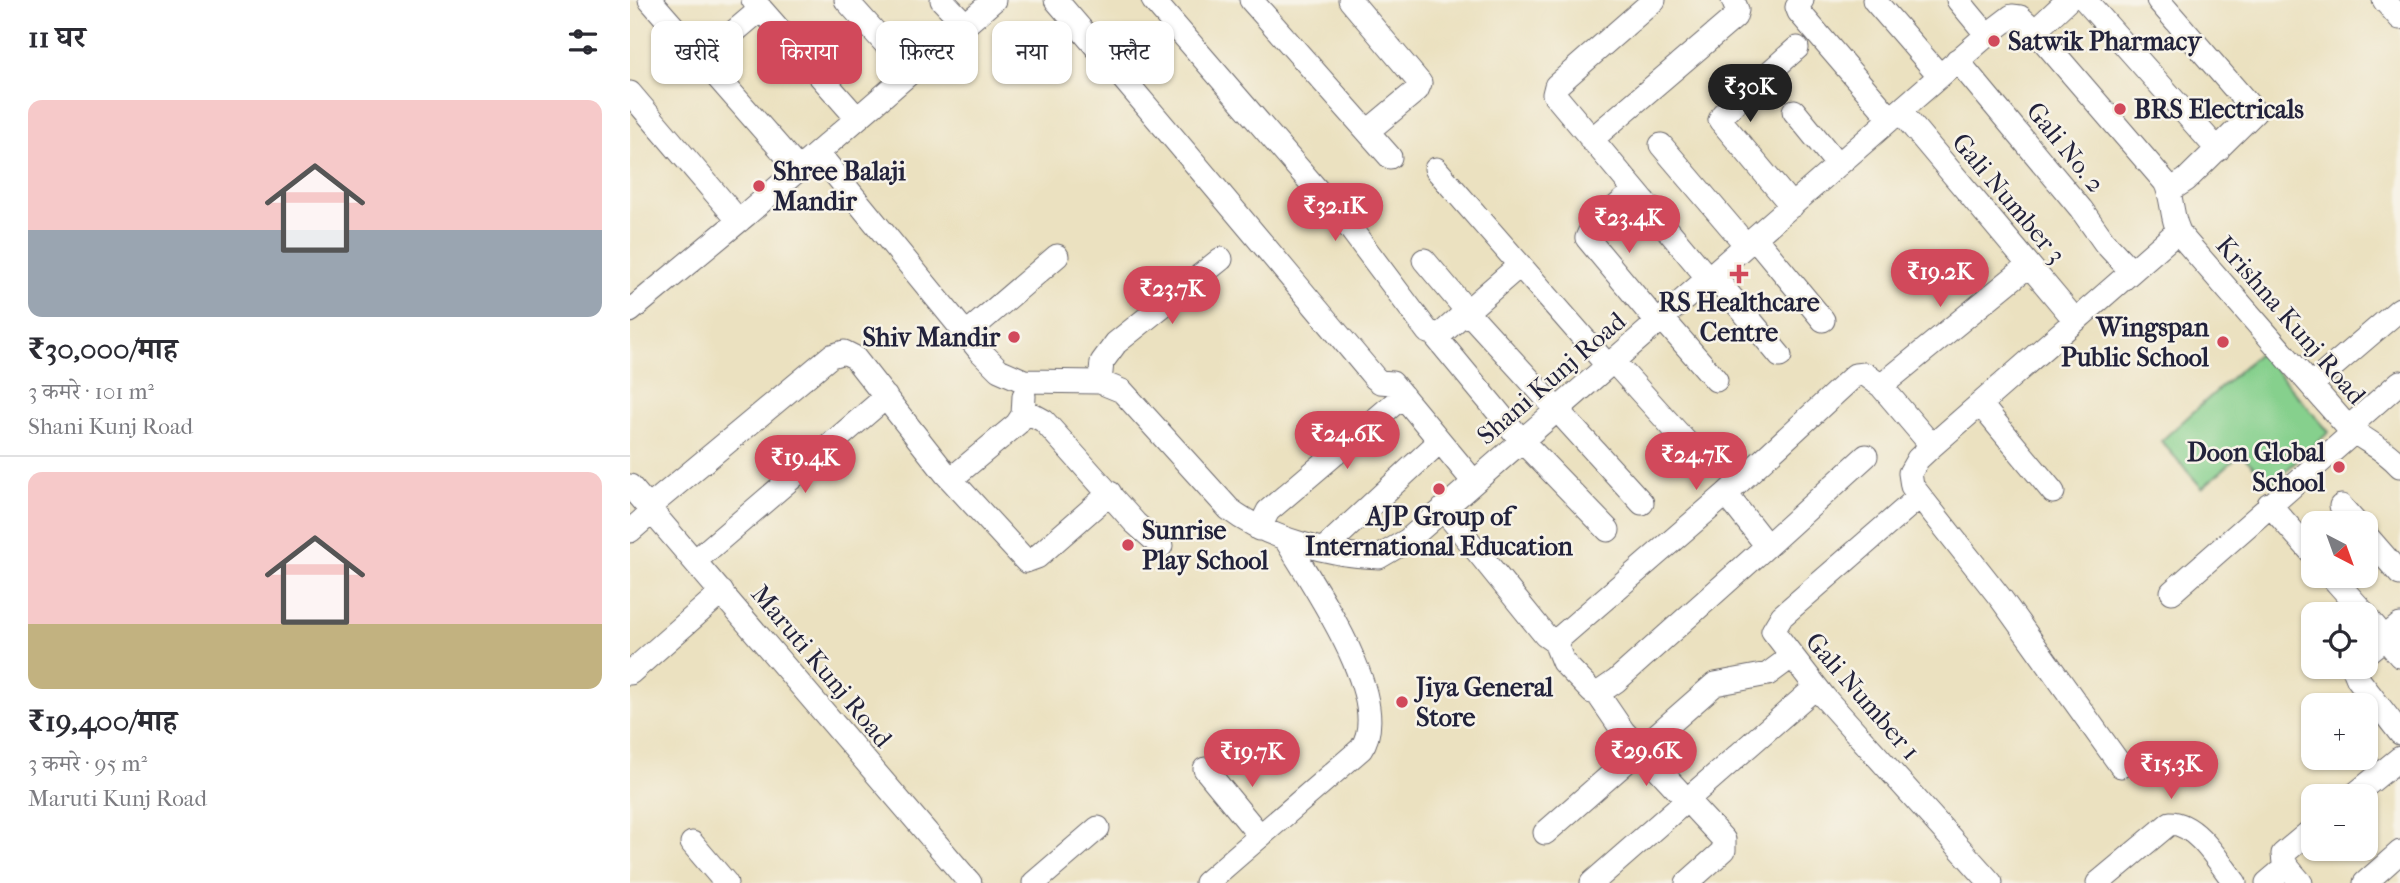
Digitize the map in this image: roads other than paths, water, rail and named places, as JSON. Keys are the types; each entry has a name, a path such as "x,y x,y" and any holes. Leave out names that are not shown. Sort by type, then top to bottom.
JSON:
{"street":[{"path":"650,0 669,21"},
{"path":"846,0 876,33"},
{"path":"942,0 962,21"},
{"path":"969,21 994,0"},
{"path":"1056,0 1255,231 1305,296 1375,378 1382,383 1391,382 1474,482"},
{"path":"1153,0 1340,215 1424,328 1436,337 1522,441 1608,530"},
{"path":"1251,0 1390,157"},
{"path":"1350,0 1420,83 1417,90 1368,131"},
{"path":"1654,0 1554,89 1555,97 1780,356"},
{"path":"1591,141 1735,17 1737,10 1733,0"},
{"name":"Gali Number 3","path":"1802,0 1797,7 1799,12 1896,115 2075,320"},
{"name":"Gali No. 2","path":"1874,0 1949,68 2081,209 2105,243 2131,271"},
{"path":"1958,0 1987,35"},
{"path":"2035,31 2068,0"},
{"path":"2085,0 2218,150"},
{"path":"2158,0 2254,107 2255,115 2169,191"},
{"path":"2384,0 2400,18"},
{"path":"740,21 757,4 857,118"},
{"path":"2014,8 2169,191 2178,231 1918,459 1910,473 1910,480 2039,650 2121,766"},
{"name":"Shani Kunj Road","path":"1325,548 1369,557 1389,553 1557,411 1987,35 2014,8"},
{"path":"1792,206 1720,120 1797,48"},
{"path":"724,84 799,170"},
{"path":"630,311 799,170 895,84"},
{"path":"630,93 739,220"},
{"path":"1794,111 1838,165"},
{"path":"1661,145 1823,320"},
{"path":"818,153 966,334 999,370 1024,381 1111,384 1133,400 1229,509 1259,529 1286,540 1325,548 1440,441"},
{"path":"1436,169 1520,265 1696,453"},
{"path":"1634,191 1591,229 1587,237 1716,380"},
{"name":"Krishna Kunj Road","path":"2178,231 2351,430 2381,447 2400,466"},
{"path":"966,334 1057,256"},
{"path":"1100,382 1102,362 1116,343 1221,259"},
{"path":"1424,260 1467,312 1642,502"},
{"path":"1436,337 1520,265"},
{"path":"1881,386 2028,266"},
{"path":"2311,385 2400,309"},
{"path":"630,531 650,510 838,353 844,352 854,357 951,479 1018,555 1030,561 1110,493"},
{"path":"1555,642 1726,495 1855,375 1865,374 1881,386 1932,446"},
{"path":"951,479 1017,424 1024,410 1024,381"},
{"path":"2172,592 2351,430 2400,382"},
{"path":"1259,529 1268,510 1403,396"},
{"path":"695,561 886,397"},
{"path":"1980,404 2053,492"},
{"path":"1024,410 1040,417 1135,523 1161,546"},
{"path":"1597,693 1616,681 1866,456"},
{"name":"Maruti Kunj Road","path":"630,486 970,883"},
{"path":"1726,495 1768,546"},
{"name":"Gali Number 1","path":"1920,496 1777,621 1773,631 1816,687 1991,883"},
{"path":"2269,504 2301,540"},
{"path":"1443,509 1545,635 1555,642 1563,662 1588,689 1597,693 1641,751 1726,844 1720,854 1687,883"},
{"path":"1206,883 1361,749 1369,730 1362,681 1352,653 1286,540"},
{"path":"2378,549 2400,574"},
{"path":"2342,588 2354,602"},
{"path":"630,673 722,592"},
{"path":"2378,643 2392,631 2400,656"},
{"path":"1545,832 1715,684 1768,674 1791,657"},
{"path":"2358,679 2400,733"},
{"path":"1592,883 1816,687"},
{"path":"2368,784 2400,758"},
{"path":"1205,769 1260,836"},
{"path":"2098,883 2161,827 2178,822 2198,838 2235,883"},
{"path":"1034,883 1098,828"},
{"path":"692,843 726,883"},
{"path":"2267,883 2292,866 2301,850"},
{"path":"2365,883 2400,852"}],"place":[{"name":"Satwik Pharmacy","path":"1994,41"},
{"name":"BRS Electricals","path":"2120,109"},
{"name":"Shree Balaji Mandir","path":"759,186"},
{"name":"RS Healthcare Centre","path":"1739,274"},
{"name":"Shiv Mandir","path":"1014,337"},
{"name":"Wingspan Public School","path":"2223,342"},
{"name":"Doon Global School","path":"2339,467"},
{"name":"AJP Group of International Education","path":"1439,489"},
{"name":"Sunrise Play School","path":"1128,545"},
{"name":"Jiya General Store","path":"1402,702"}]}
